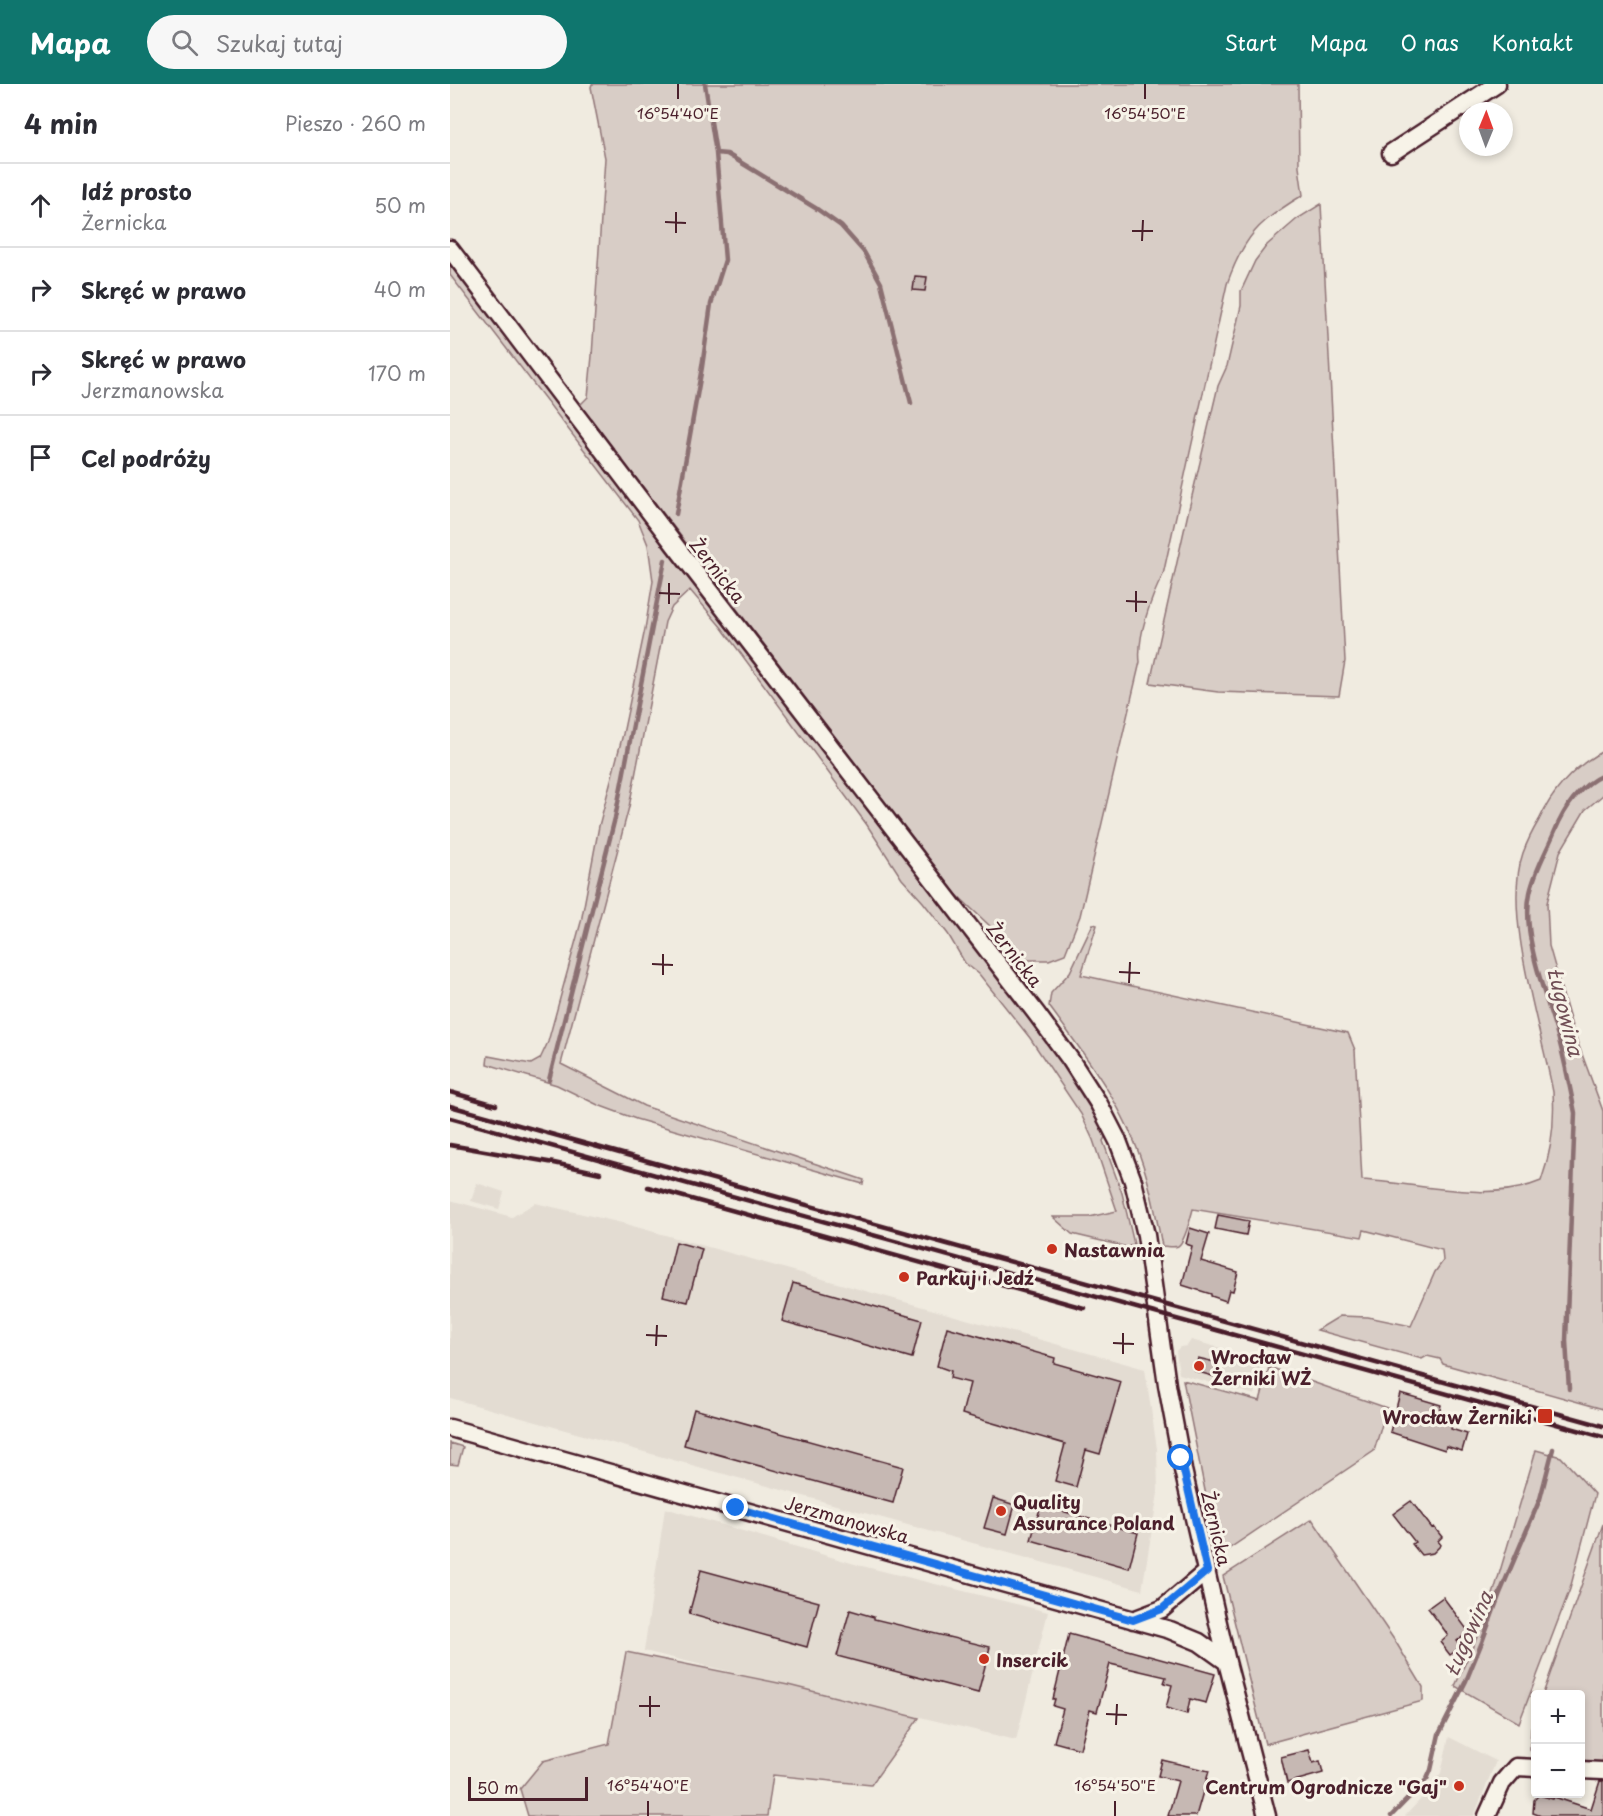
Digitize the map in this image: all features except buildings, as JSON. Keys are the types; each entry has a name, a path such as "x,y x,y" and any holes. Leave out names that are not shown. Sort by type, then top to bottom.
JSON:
{"street":[{"path":"1391,153 1497,84"},
{"name":"Żernicka","path":"450,249 683,556 1036,1012 1100,1104 1123,1152 1143,1217 1169,1394 1190,1502 1227,1662 1267,1816"},
{"name":"Jerzmanowska","path":"450,1428 1133,1620 1192,1638 1227,1662"},
{"path":"1133,1620 1162,1609 1207,1571"},
{"path":"1487,1816 1502,1783 1516,1767 1531,1768"},
{"path":"1585,1770 1603,1771"}],"shaded area":[{"path":"592,84 1298,84 1299,167 1303,195 1275,213 1255,231 1233,267 1227,284 1163,575 1146,617 1140,662 1080,916 1065,954 1049,960 1026,960 956,894 580,405 588,397 605,158"},
{"path":"1321,204 1345,661 1339,696 1218,692 1150,683 1218,386 1227,366 1241,306 1241,291 1255,261 1267,245 1297,219"},
{"path":"450,263 608,469 666,550 925,881 1069,1071 1092,1107 1106,1135 1103,1141 1122,1193 1134,1244 1127,1247 1072,1234 1053,1217 1089,1217 1117,1211 1093,1140 1081,1114 1030,1038 979,974 965,963 948,934 902,879 867,825 722,628 690,590 672,607 665,622 629,807 561,1064 644,1106 864,1180 863,1184 636,1119 598,1105 557,1085 487,1064 488,1056 531,1064 540,1059 548,1042 581,922 599,826 623,734 653,581 648,545 638,520 450,275"},
{"path":"1603,751 1603,795 1585,810 1560,852 1547,903 1549,946 1573,1030 1603,1111 1603,1409 1443,1364 1440,1359 1427,1356 1422,1359 1317,1330 1340,1316 1368,1317 1411,1326 1435,1272 1443,1261 1442,1250 1364,1230 1362,1237 1193,1209 1181,1244 1175,1247 1162,1246 1146,1175 1135,1143 1102,1082 1049,1006 1051,993 1070,972 1093,924 1097,925 1081,975 1348,1033 1355,1050 1362,1180 1476,1192 1520,1188 1541,1181 1552,1137 1553,1092 1520,938 1517,907 1518,878 1526,845 1557,789 1582,764"},
{"path":"477,1183 504,1192 499,1209 471,1201"},
{"path":"450,1200 512,1217 535,1203 622,1223 1145,1369 1157,1449 1158,1493 1142,1590 450,1398"},
{"path":"1191,1340 1264,1360 1255,1395 1179,1374 1176,1351 1180,1347 1187,1346"},
{"path":"1269,1367 1387,1408 1374,1451 1218,1556 1183,1380 1260,1401"},
{"path":"450,1443 463,1447 458,1465 450,1464"},
{"path":"1536,1450 1561,1457 1595,1494 1570,1589 1519,1723 1455,1686 1487,1615"},
{"path":"665,1508 858,1565 1048,1612 1016,1740 644,1651"},
{"path":"1312,1519 1397,1644 1423,1687 1423,1701 1265,1744 1223,1576"},
{"path":"1603,1524 1603,1765 1585,1764 1585,1690 1544,1690"},
{"path":"626,1652 788,1685 919,1718 871,1785 773,1775 767,1816 528,1816 520,1789 543,1761 609,1744"},
{"name":"Centrum Ogrodnicze \"Gaj\"","path":"1449,1737 1496,1761 1474,1816 1405,1816 1441,1773"}],"waterway":[{"path":"676,514 711,304 725,260 716,153 705,84"},
{"path":"716,153 727,154 817,209 841,226 864,252 881,283 911,403"},
{"path":"549,1080 615,818 665,560"},
{"name":"Ługowina","path":"1569,1389 1566,1341 1575,1113 1558,1036 1536,965 1528,909 1534,878 1562,815 1586,785 1603,775"},
{"name":"Ługowina","path":"1391,1816 1427,1779 1431,1770 1439,1734 1466,1681 1540,1499 1553,1449"}],"railway":[{"path":"450,1092 496,1105"},
{"path":"450,1106 1603,1426"},
{"path":"450,1118 1603,1437"},
{"path":"450,1145 600,1173"},
{"path":"648,1187 1084,1308"}],"place":[{"name":"Nastawnia","path":"1052,1249"},
{"name":"Parkuj i Jedź","path":"904,1277"},
{"name":"Wrocław Żerniki WŻ","path":"1199,1366"},
{"name":"Wrocław Żerniki","path":"1545,1416"},
{"name":"Quality Assurance Poland","path":"1001,1511"},
{"name":"Insercik","path":"984,1659"},
{"name":"Centrum Ogrodnicze \"Gaj\"","path":"1459,1786"}],"route":[{"path":"736,1508 1133,1620 1162,1609 1207,1571 1181,1458"}]}
